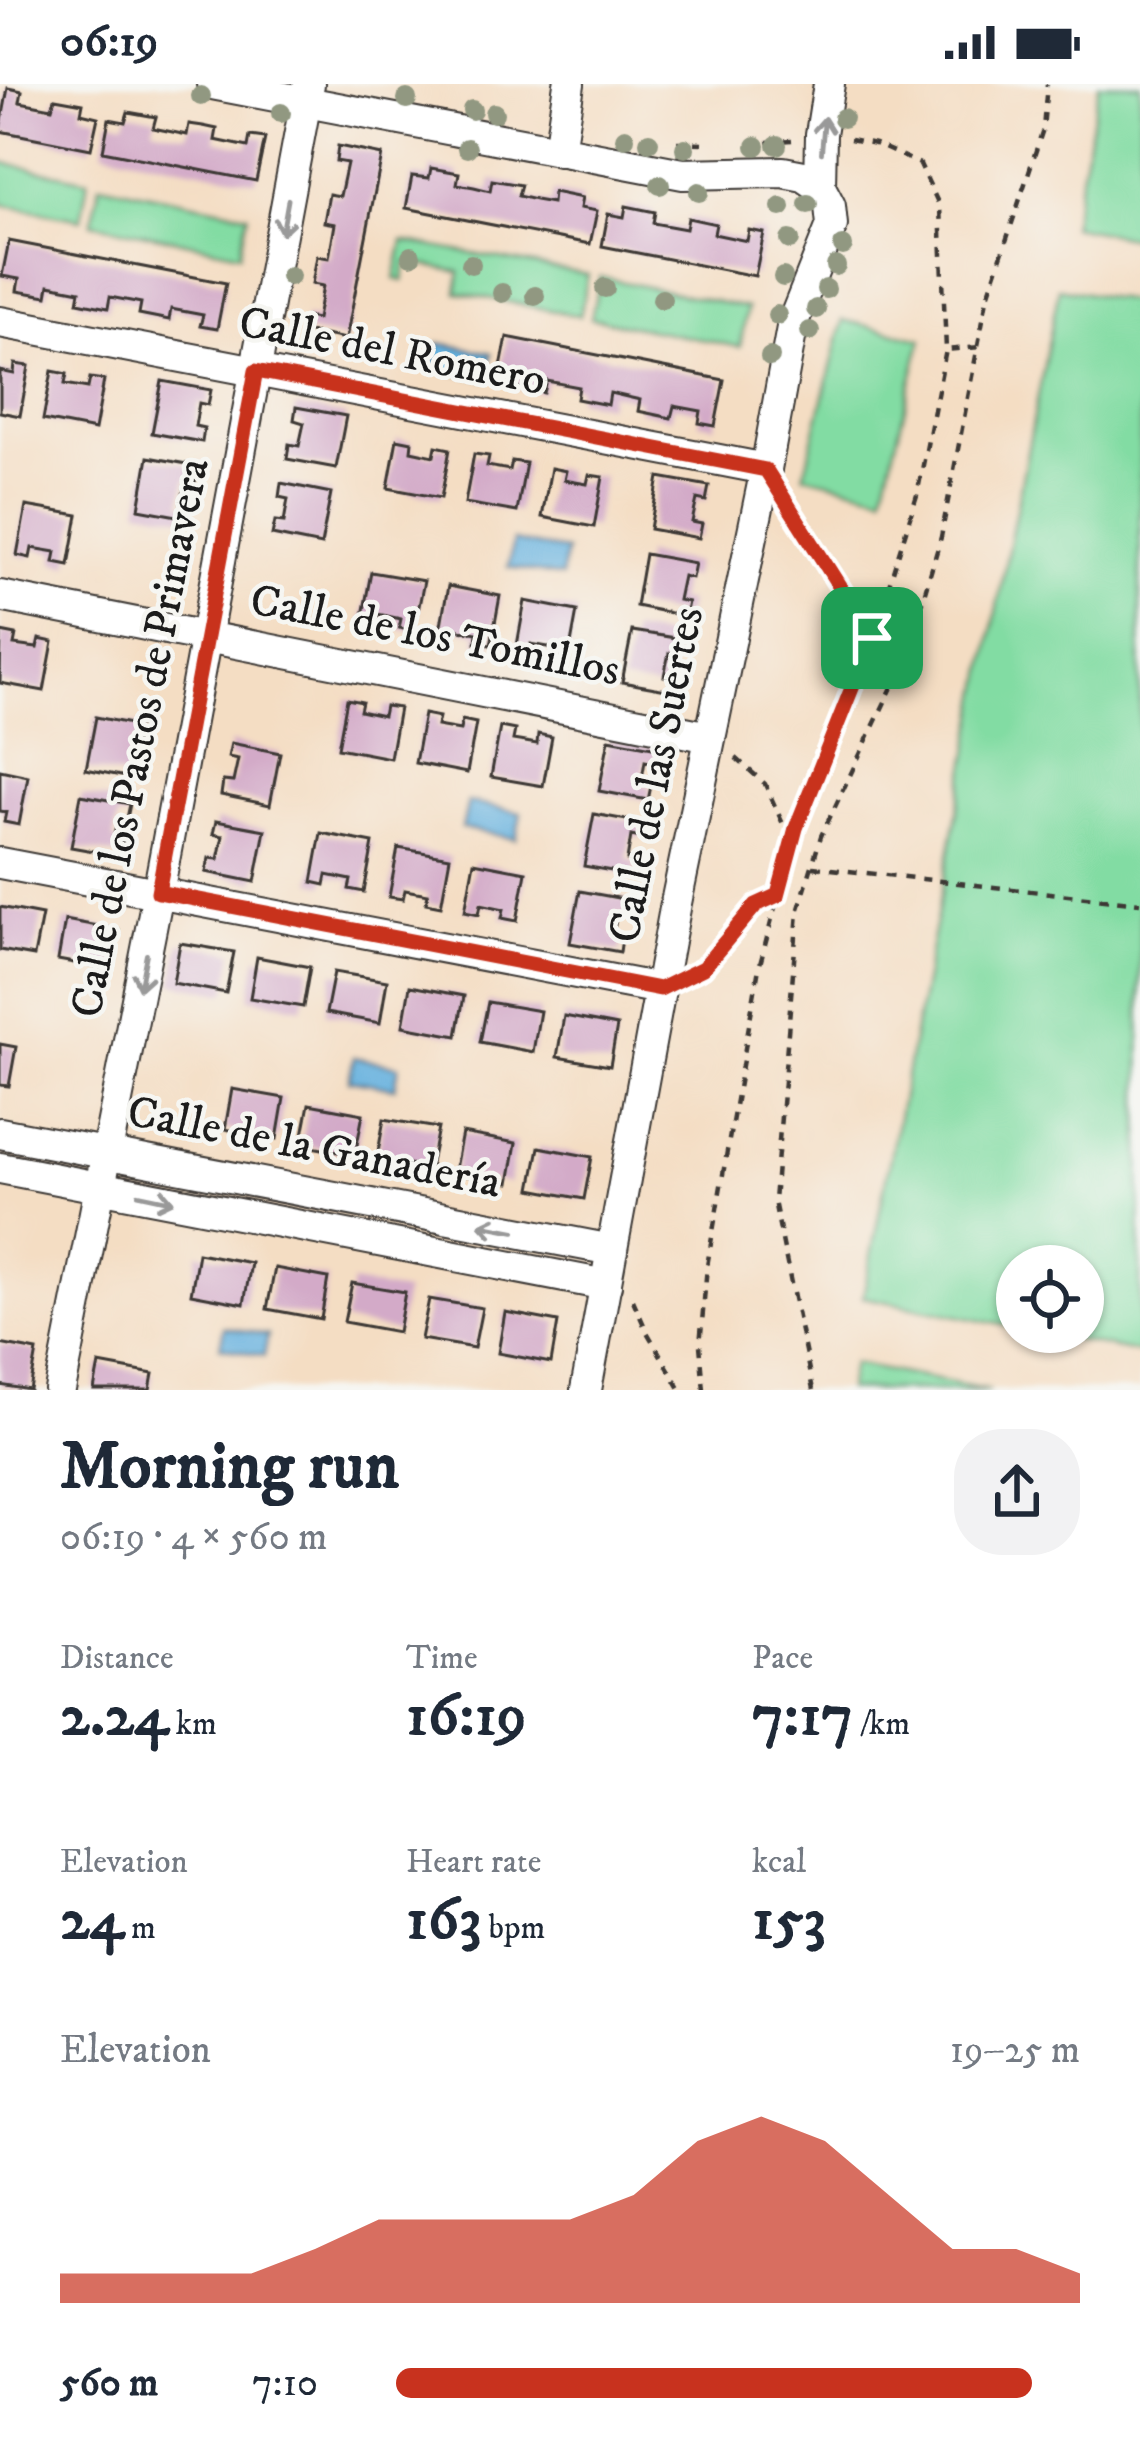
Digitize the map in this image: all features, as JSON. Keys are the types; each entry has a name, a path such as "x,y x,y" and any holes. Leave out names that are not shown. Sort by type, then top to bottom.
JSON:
{"street":[{"path":"212,84 308,93 683,174 783,172 804,176 820,187"},
{"path":"560,151 569,84"},
{"name":"Calle de las Suertes","path":"586,1390 618,1288 612,1250 793,322 832,225 830,206 820,187 821,134 829,84"},
{"name":"Calle de los Pastos de Primavera","path":"60,1390 308,93"},
{"name":"Calle del Romero","path":"0,322 766,470"},
{"name":"Calle de los Tomillos","path":"0,596 710,736"},
{"path":"0,863 660,989"},
{"name":"Calle de la Ganadería","path":"0,1133 612,1250"},
{"name":"Calle de la Ganadería","path":"0,1168 618,1288"}],"path":[{"path":"814,1390 774,1201 798,912 821,836 905,660 941,537 987,299 1043,129 1047,84"},
{"path":"704,1390 700,1345 707,1266 737,1078 778,895 796,828 872,638 917,495 946,350 940,207 920,164 875,144 821,134"},
{"path":"946,350 980,347"},
{"path":"766,470 872,638"},
{"path":"710,736 765,784 783,824 796,828"},
{"path":"813,867 1140,903"},
{"path":"660,989 703,968 756,905 778,895"},
{"path":"618,1288 681,1390"}],"green space":[{"path":"1099,84 1140,84 1140,239 1071,226"},
{"path":"0,162 88,180 81,219 0,204"},
{"path":"100,184 248,214 240,253 92,223"},
{"path":"403,241 588,275 580,316 457,292 460,272 407,262 403,281 395,279"},
{"path":"600,277 747,308 740,347 591,318"},
{"path":"1059,288 1140,303 1140,1353 1104,1346 1104,1245 996,1245 996,1324 863,1297"},
{"path":"843,320 922,339 883,495 804,475"},
{"path":"852,1364 990,1390 847,1390"}],"water":[{"path":"438,343 492,353 486,379 433,369"},
{"path":"513,541 566,551 561,577 508,567"},
{"path":"468,802 521,813 516,839 462,828"},
{"path":"354,1057 399,1066 395,1088 349,1080"},
{"path":"224,1327 268,1335 264,1356 220,1347"}],"building":[{"path":"8,88 22,91 20,102 52,108 55,98 83,103 81,113 98,117 91,149 0,131"},
{"path":"128,112 156,117 153,128 187,135 189,124 217,129 215,140 248,147 250,136 265,138 256,181 103,151 109,119 125,122"},
{"path":"338,146 382,155 346,339 303,331 306,317 317,319 323,286 312,284 317,256 329,258 335,224 324,222 329,194 340,196 347,163 336,161"},
{"path":"431,168 459,173 457,184 490,191 492,180 521,185 518,196 535,200 552,203 553,192 582,198 580,208 597,211 590,244 406,208 412,176 429,178"},
{"path":"626,206 655,212 653,223 686,229 688,218 716,224 714,234 747,241 749,230 764,233 755,276 602,246 608,214 624,217"},
{"path":"9,241 226,283 217,329 200,326 203,315 171,309 169,320 139,314 141,303 110,297 108,308 78,302 80,291 49,285 47,296 17,291 19,279 2,276"},
{"path":"507,337 724,380 715,426 699,423 701,411 674,406 671,418 638,411 640,400 610,393 608,405 577,399 579,387 547,381 544,393 515,387 518,375 500,372"},
{"path":"15,364 29,366 20,416 0,412 0,371 14,374"},
{"path":"52,371 67,374 65,384 88,388 90,378 104,380 95,430 43,420"},
{"path":"162,381 211,390 208,405 199,403 195,426 204,428 202,442 152,433"},
{"path":"296,407 346,416 336,468 287,459 289,444 299,446 304,423 294,420"},
{"path":"397,439 412,442 411,451 434,456 436,446 450,449 441,498 388,488"},
{"path":"474,454 489,456 487,466 510,470 512,461 526,463 517,512 465,503"},
{"path":"148,457 198,466 195,482 186,479 181,503 191,505 188,518 139,509"},
{"path":"551,468 566,471 564,480 587,484 589,475 603,477 594,527 542,517"},
{"path":"659,477 709,486 706,501 697,499 692,522 702,524 699,538 650,529"},
{"path":"281,483 331,493 321,545 272,535 275,521 284,522 288,499 279,497"},
{"path":"26,506 78,515 69,565 54,562 56,552 32,548 30,558 17,555"},
{"path":"645,554 695,563 692,578 683,576 678,600 688,602 685,616 636,606"},
{"path":"371,572 424,581 414,631 399,628 401,619 378,614 376,624 362,621"},
{"path":"448,586 500,596 491,645 476,643 477,633 454,629 452,639 439,636"},
{"path":"525,601 577,611 568,660 553,658 554,648 531,644 530,653 516,651"},
{"path":"632,631 681,639 678,655 669,653 664,676 674,678 672,691 622,682"},
{"path":"1,632 16,635 14,645 37,648 39,639 53,642 44,691 0,683"},
{"path":"347,699 362,702 360,711 383,716 385,706 399,708 390,758 338,748"},
{"path":"424,714 439,717 437,726 460,730 462,720 476,723 467,773 415,763"},
{"path":"96,717 145,727 142,741 133,740 128,763 138,765 136,779 86,769"},
{"path":"500,727 515,730 513,740 537,744 538,734 552,737 543,786 491,777"},
{"path":"609,739 658,748 655,763 645,761 641,784 651,786 648,800 599,791"},
{"path":"231,743 280,753 270,805 221,795 223,781 233,782 238,759 228,757"},
{"path":"0,770 28,776 19,825 4,822 6,812 0,811"},
{"path":"81,795 130,804 127,818 118,817 113,840 123,842 121,856 71,847"},
{"path":"594,814 643,823 641,838 631,836 627,860 636,861 634,875 584,866"},
{"path":"216,821 265,830 255,882 206,872 209,858 218,859 223,836 213,834"},
{"path":"321,833 373,843 364,892 349,889 351,880 327,875 325,885 312,882"},
{"path":"398,848 450,857 441,906 426,903 428,894 405,890 403,899 389,897"},
{"path":"474,862 526,872 517,921 502,918 504,909 481,904 479,914 465,911"},
{"path":"580,891 629,900 627,915 617,913 613,936 622,938 620,952 570,943"},
{"path":"0,907 42,915 34,956 0,950"},
{"path":"65,920 119,930 112,970 58,960"},
{"path":"180,943 234,952 226,993 173,983"},
{"path":"257,957 310,967 303,1007 250,998"},
{"path":"334,972 387,981 380,1023 326,1013"},
{"path":"410,986 464,996 457,1036 403,1026"},
{"path":"488,1002 540,1011 533,1052 480,1042"},
{"path":"564,1016 617,1026 610,1066 557,1057"},
{"path":"0,1044 16,1047 9,1086 0,1085"},
{"path":"232,1089 284,1098 277,1139 225,1129"},
{"path":"309,1104 363,1114 355,1155 301,1145"},
{"path":"384,1119 438,1128 430,1168 377,1158"},
{"path":"462,1133 516,1143 509,1183 454,1174"},
{"path":"539,1147 592,1157 584,1199 531,1189"},
{"path":"198,1253 251,1263 244,1304 191,1294"},
{"path":"275,1268 328,1278 321,1319 267,1309"},
{"path":"352,1283 405,1292 398,1332 344,1322"},
{"path":"429,1299 482,1308 474,1348 421,1339"},
{"path":"505,1312 558,1322 551,1363 498,1353"},
{"path":"0,1344 37,1351 30,1390 0,1385"},
{"path":"99,1364 153,1374 150,1390 94,1390"}],"route":[{"path":"256,371 766,470 872,638 796,828 778,895 756,905 703,968 660,989 158,892 256,371"}]}
